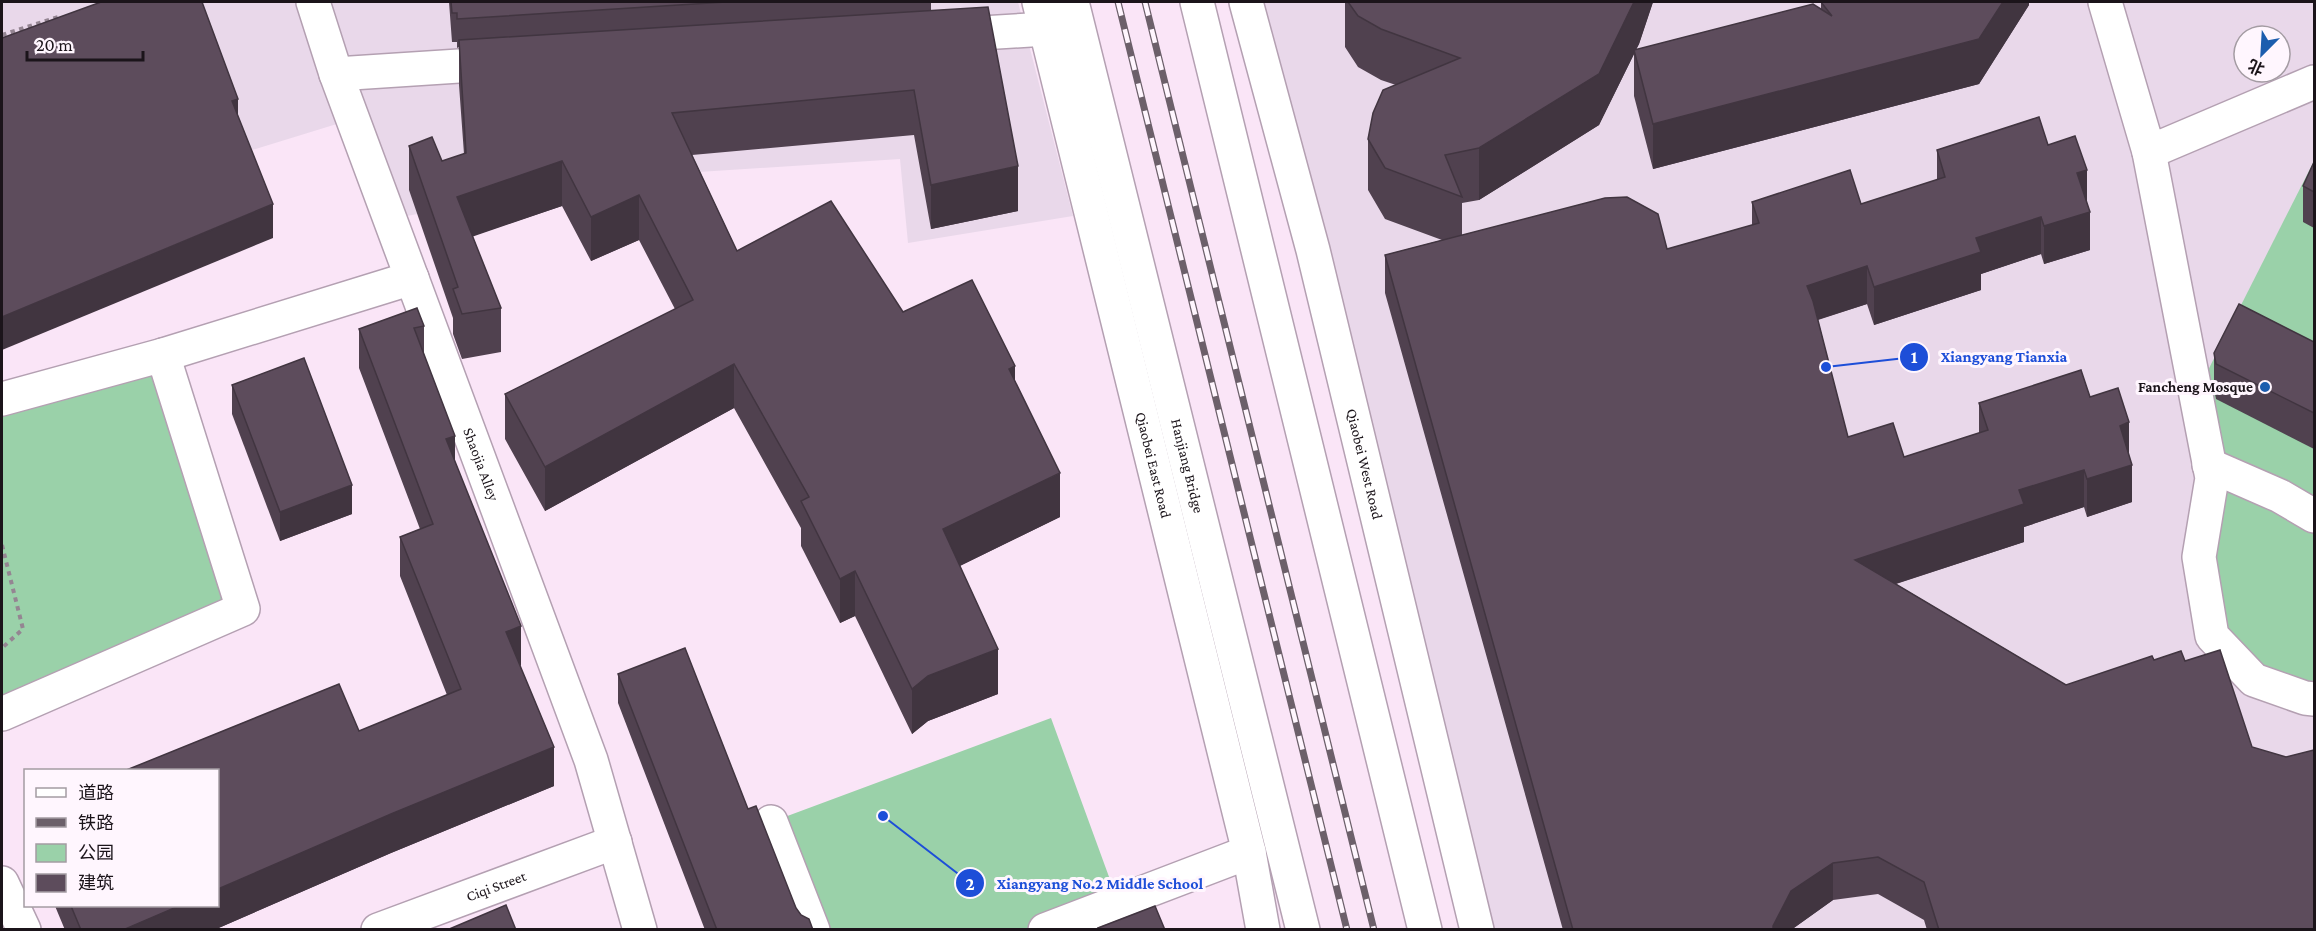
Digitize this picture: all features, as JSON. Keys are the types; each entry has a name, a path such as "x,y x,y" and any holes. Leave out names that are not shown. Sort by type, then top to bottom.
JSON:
{"street":[{"name":"Shaojia Alley","path":"313,2 336,74 591,760 640,930"},
{"name":"Hanjiang Bridge","path":"1072,2 1303,930"},
{"path":"1197,2 1425,930"},
{"name":"Qiaobei West Road","path":"1246,2 1313,250 1477,930"},
{"path":"2105,2 2149,152 2212,478 2199,557 2212,636 2254,680 2314,699"},
{"path":"916,37 1042,15"},
{"name":"Qiaobei East Road","path":"1042,15 1248,852 1263,930"},
{"path":"336,74 537,61"},
{"path":"2149,152 2314,82"},
{"path":"2,399 163,355 412,278"},
{"path":"2,714 243,609 163,355"},
{"path":"2209,465 2280,496 2314,516"},
{"path":"771,822 813,930"},
{"name":"Ciqi Street","path":"378,930 615,843"},
{"path":"1046,930 1248,852"},
{"path":"2,883 24,930"}],"path":[{"path":"2,35 65,15"},
{"path":"2,544 23,629 2,648"}],"shaded area":[{"path":"2,2 1018,2 1073,216 908,243 900,159 622,177 390,219 353,119 2,227"},
{"path":"1244,2 2314,2 2314,929 1477,929"}],"green space":[{"path":"2314,161 2314,699 2212,636 2196,394"},
{"path":"163,355 243,609 2,714 2,399"},
{"path":"1051,718 1112,885 1131,877 1153,929 824,929 782,818"}],"building":[{"path":"101,2 202,2 238,99 232,101 273,204 2,317 2,38"},
{"path":"451,2 726,2 457,19 457,13 452,13"},
{"path":"1348,2 1634,2 1599,74 1479,148 1445,155 1462,197 1385,168 1368,139 1373,113 1383,90 1460,58 1381,29 1358,16"},
{"path":"1821,2 2003,2 1979,39 1653,124 1634,50 1813,4 1832,16"},
{"path":"988,7 1018,166 931,185 914,90 672,113 737,251 831,201 903,312 972,280 1015,366 1009,369 1060,473 943,529 998,649 928,676 912,689 855,571 840,579 801,501 809,497 734,364 545,467 505,394 693,300 639,195 591,217 562,161 457,197 501,308 462,314 453,289 458,287 409,146 432,137 442,161 466,153 459,40"},
{"path":"2039,117 2048,145 2075,136 2087,170 2077,173 2090,212 2044,226 2041,217 1976,238 1981,252 1874,287 1867,266 1807,286 1813,301 1848,437 1893,423 1904,457 1988,430 1979,403 2081,370 2090,397 2118,388 2129,422 2120,426 2132,465 2087,479 2084,470 2019,490 2024,504 1855,560 2066,685 2152,656 2154,660 2181,651 2185,661 2220,650 2252,747 2286,757 2314,750 2314,930 1939,930 1924,882 1878,857 1833,863 1791,891 1773,930 1573,930 1385,255 1605,198 1627,197 1658,214 1667,249 1759,223 1752,202 1850,170 1861,204 1945,177 1937,150"},
{"path":"2314,162 2314,192 2303,186"},
{"path":"2239,304 2314,342 2314,413 2216,364 2214,353"},
{"path":"417,308 424,326 414,328 455,436 446,439 521,626 506,632 554,747 219,889 219,769 129,769 339,684 359,731 461,689 400,537 433,524 359,329"},
{"path":"304,358 352,485 280,512 232,385"},
{"path":"685,648 748,809 756,806 796,908 801,915 809,919 813,930 717,930 618,674"},
{"path":"506,905 516,930 447,930"},
{"path":"1155,906 1165,930 1099,930 1098,928"},
{"path":"71,907 177,907 123,930 81,930"}],"railway":[{"path":"1118,2 1347,930"},
{"path":"1145,2 1374,930"}],"place":[{"name":"Xiangyang Tianxia","path":"1826,367"},
{"name":"Fancheng Mosque","path":"2265,387"},
{"name":"Xiangyang No.2 Middle School","path":"883,816"}]}
